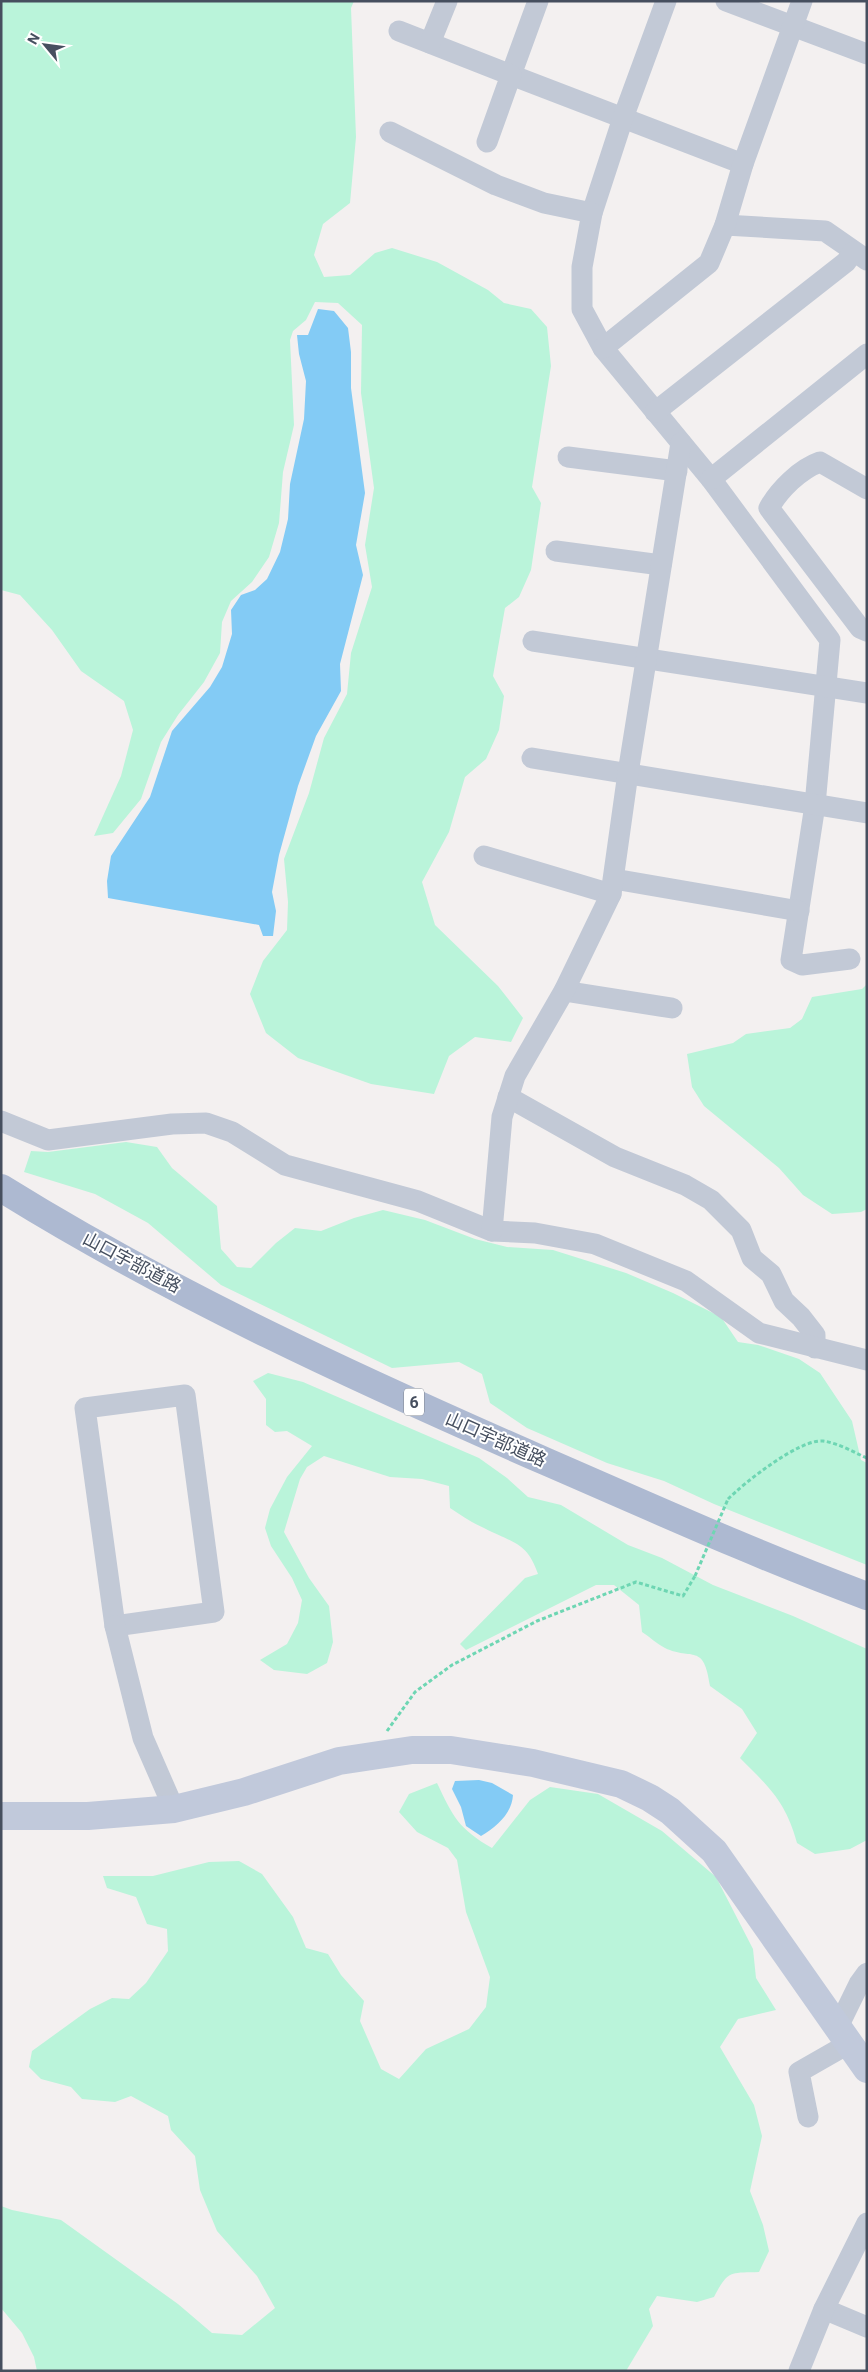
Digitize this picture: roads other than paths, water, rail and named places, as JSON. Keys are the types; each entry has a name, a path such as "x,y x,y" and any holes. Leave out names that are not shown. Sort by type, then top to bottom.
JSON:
{"main road":[{"name":"山口宇部道路","path":"1,1188 107,1249 308,1352 450,1419 858,1594"}],"street":[{"path":"430,43 447,1"},
{"path":"487,142 538,1"},
{"path":"666,1 623,118 592,213 582,267 582,309 603,348 711,479 830,640 815,805 791,960 802,965 850,959"},
{"path":"726,1 867,54"},
{"path":"603,348 709,263 802,1"},
{"path":"399,31 743,164"},
{"path":"390,132 496,184 544,202 592,213"},
{"path":"724,225 825,231 860,256"},
{"path":"655,412 846,262 860,256"},
{"path":"711,479 867,354"},
{"path":"492,1231 502,1117 515,1076 564,990 612,886 628,772 681,443"},
{"path":"568,457 677,471"},
{"path":"867,489 820,462 808,466 774,498 769,508 860,628 867,631"},
{"path":"556,551 662,565"},
{"path":"533,641 867,693"},
{"path":"532,758 628,772 867,813"},
{"path":"484,856 612,886 799,911"},
{"path":"564,990 672,1008"},
{"path":"508,1097 615,1157 685,1185 711,1200 741,1230 752,1258 771,1274 784,1301 801,1317 814,1335 815,1348"},
{"path":"1,1121 48,1140 172,1124 206,1123 232,1132 285,1165 418,1201 492,1231 535,1233 595,1244 686,1281 759,1333 867,1360"},
{"path":"115,1626 214,1612 184,1395 85,1408 115,1626 143,1738 174,1809"},
{"path":"1,1816 88,1816 174,1809 244,1792 339,1761 412,1750 451,1750 588,1775 621,1784 650,1798 670,1811 714,1851 867,2069"},
{"path":"808,2117 799,2072 843,2037 858,1984 867,1973"},
{"path":"799,2371 824,2309 867,2223"},
{"path":"824,2309 867,2327"}],"water":[{"path":"318,309 334,311 348,328 351,352 351,388 365,493 356,545 363,575 340,664 341,691 316,736 298,786 279,855 272,892 276,911 273,936 263,936 259,925 108,898 107,881 111,856 150,797 172,731 210,687 222,667 232,634 231,610 241,595 255,590 267,579 280,552 288,519 290,484 304,419 306,381 299,354 297,335 308,335"},
{"path":"479,1780 492,1783 513,1795 507,1814 493,1828 481,1836 466,1826 461,1807 452,1789 455,1781"}]}
